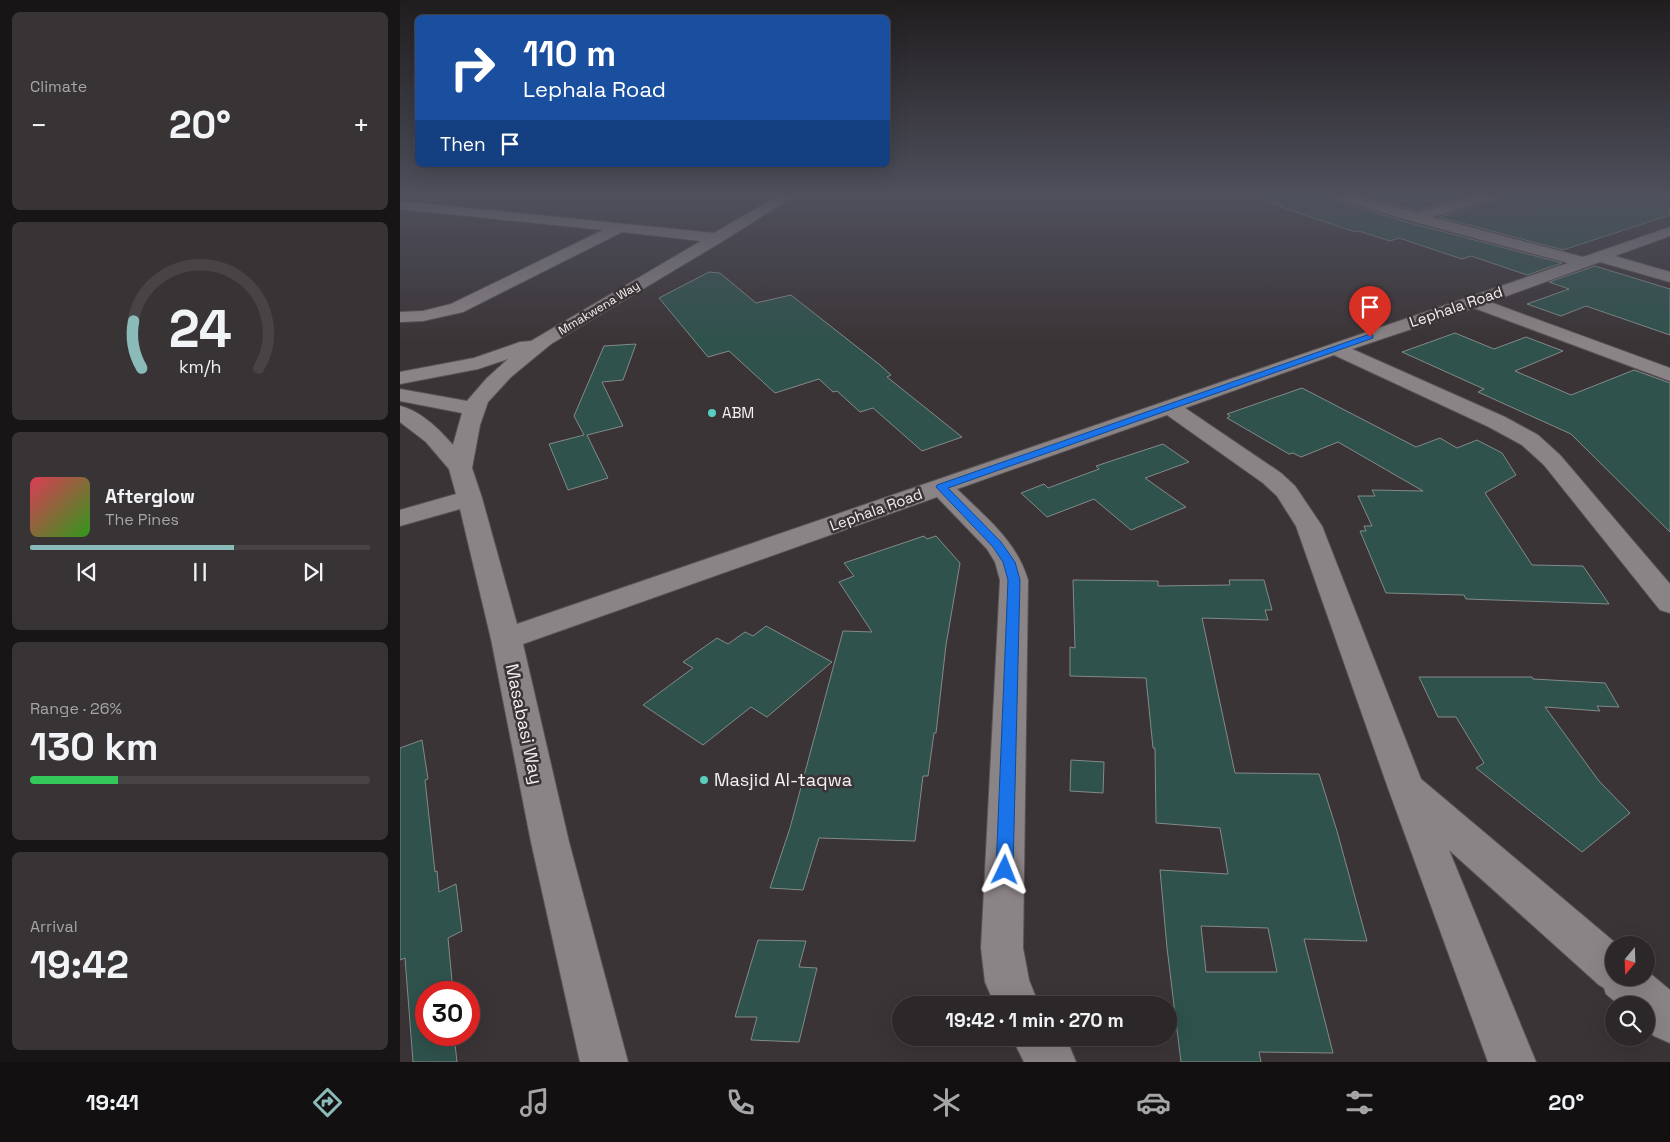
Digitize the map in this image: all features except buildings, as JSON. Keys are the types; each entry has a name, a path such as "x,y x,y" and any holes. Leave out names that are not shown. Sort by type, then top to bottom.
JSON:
{"street":[{"path":"400,317 423,316 457,308 587,244"},
{"name":"Mmakwena Way","path":"465,483 473,409 488,388 544,340 709,244"},
{"path":"1525,244 1670,277"},
{"name":"Lephala Road","path":"506,639 1335,348 1474,302 1635,244"},
{"path":"1474,302 1670,375"},
{"path":"400,378 478,363 544,340"},
{"path":"1335,348 1497,422 1530,440 1552,460 1670,604"},
{"path":"400,395 473,409"},
{"path":"1170,407 1272,478 1286,491 1309,526 1406,788 1512,1062"},
{"name":"Masabasi Way","path":"400,412 434,437 465,483 506,639 550,842 604,1062"},
{"path":"400,518 465,483"},
{"path":"941,487 997,544 1009,562 1014,580 1002,948 1007,982 1013,996"},
{"path":"1406,788 1605,962"},
{"path":"1631,986 1670,1020"},
{"path":"1040,1046 1052,1062"}],"place":[{"name":"ABM","path":"712,413"},
{"name":"Masjid Al-taqwa","path":"704,780"}],"route":[{"path":"1005,870 1014,580 1009,562 997,544 941,487 1370,337"}]}
